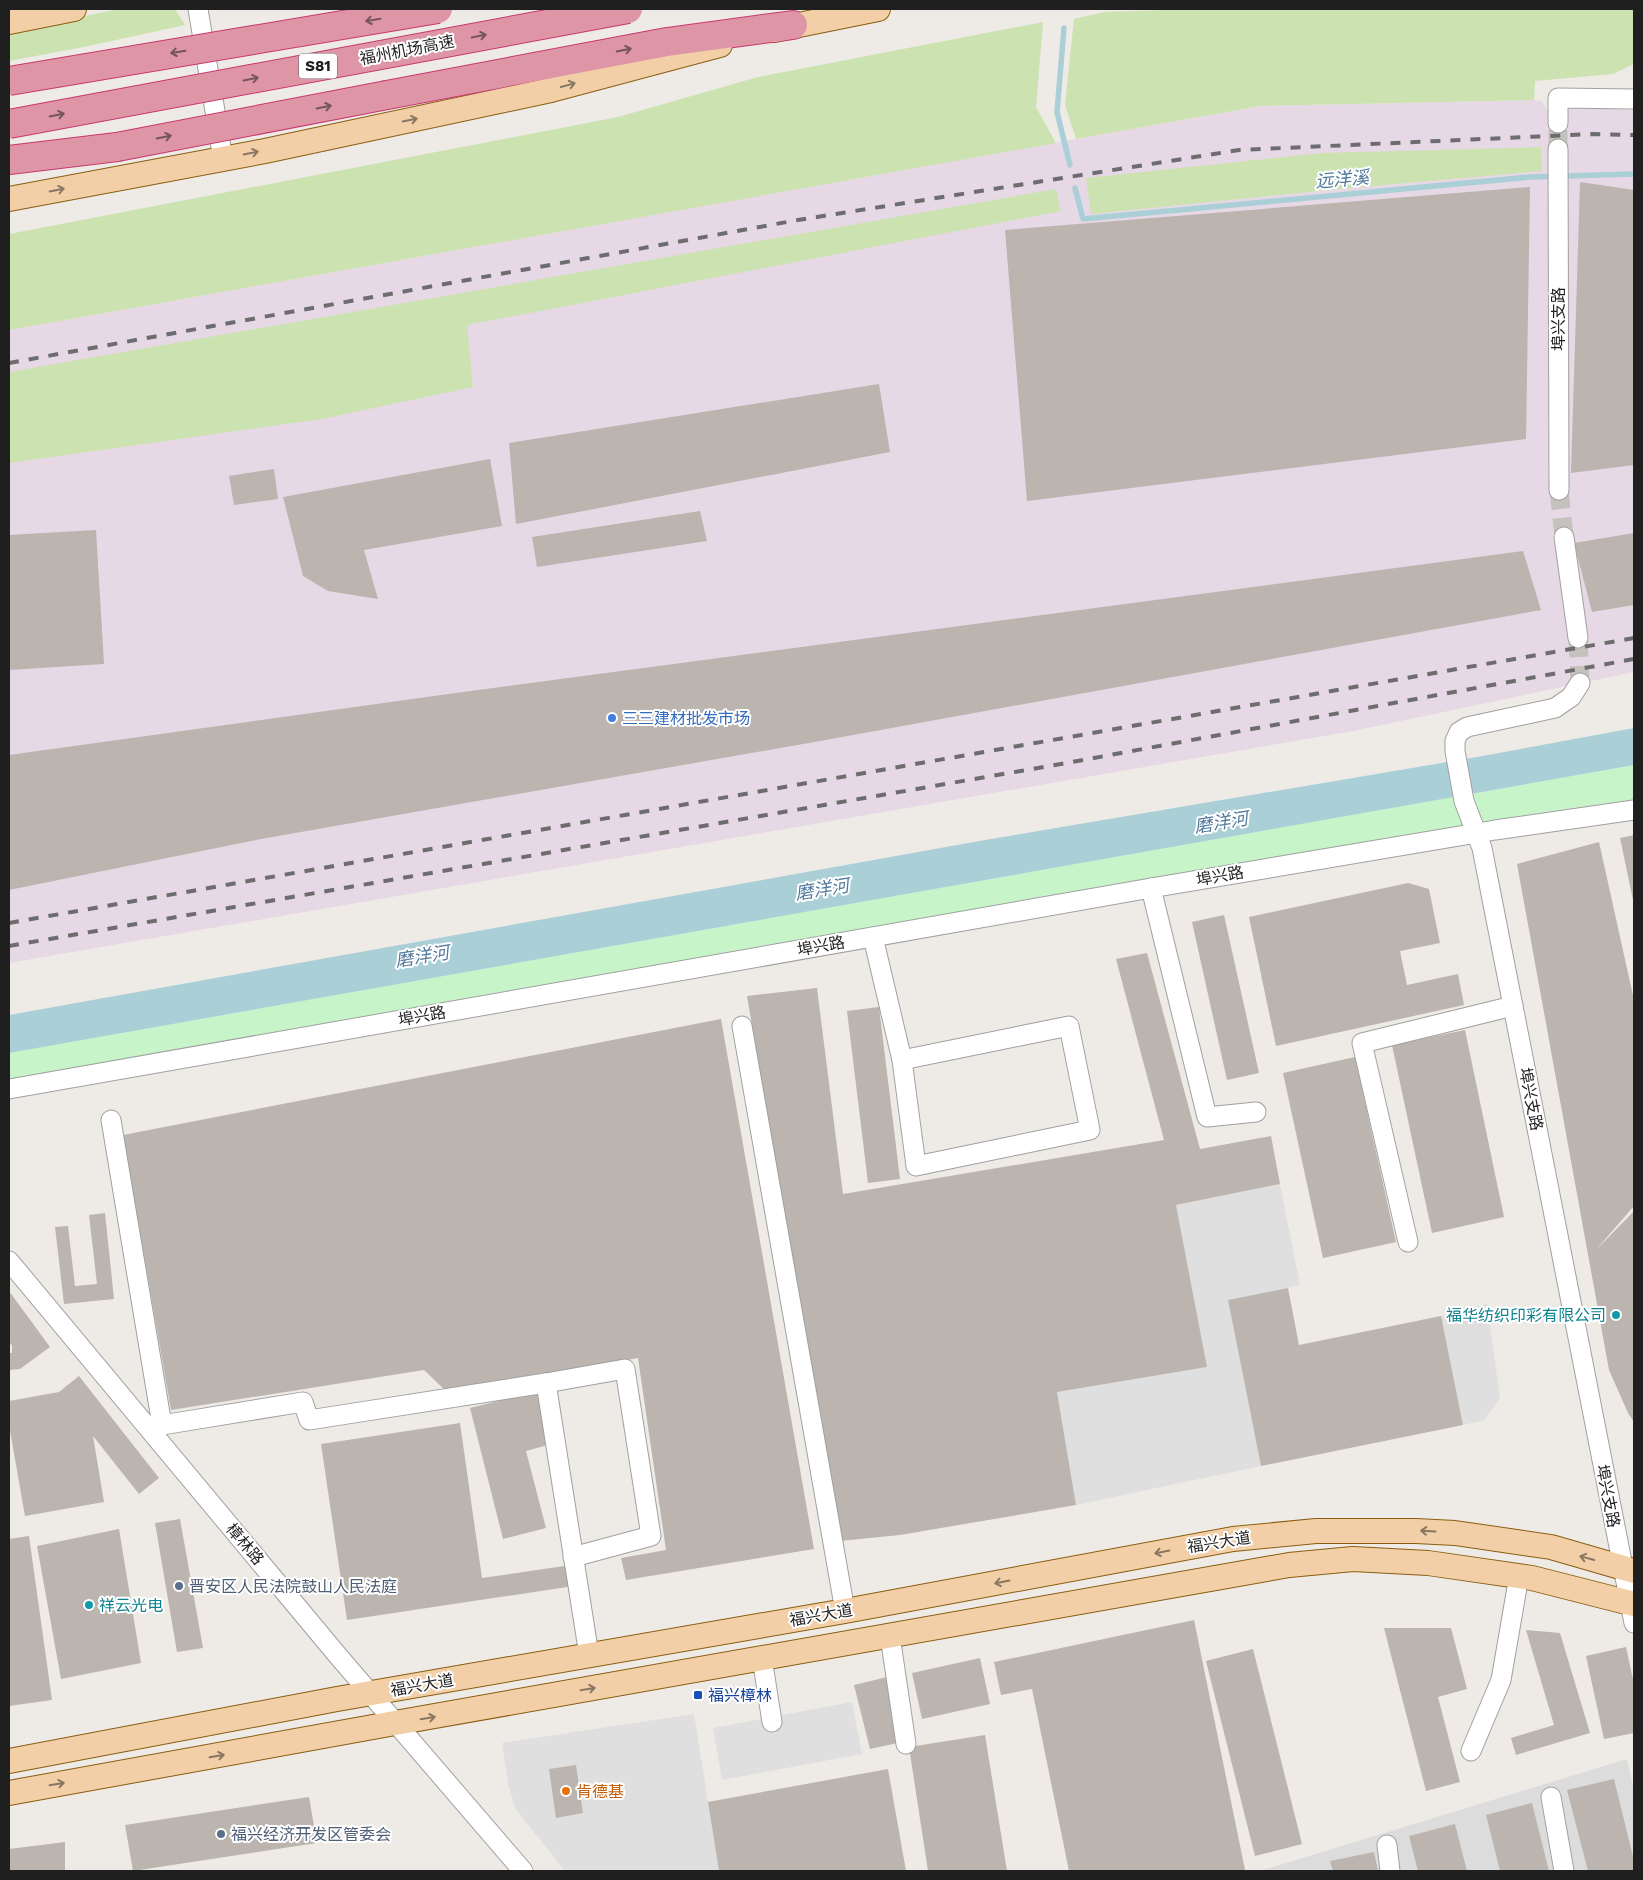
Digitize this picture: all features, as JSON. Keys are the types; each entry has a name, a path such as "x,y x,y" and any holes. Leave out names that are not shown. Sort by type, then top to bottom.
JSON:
{"highway":[{"name":"S81","path":"9,81 438,9"},
{"name":"福州机场高速","path":"9,124 628,9"},
{"path":"9,160 116,147 667,42 793,25"}],"main road":[{"path":"9,22 74,9"},
{"path":"9,199 223,159 551,90 793,25 878,9"},
{"name":"福兴大道","path":"9,1761 589,1655 845,1611 1233,1539 1316,1531 1416,1531 1465,1534 1551,1547 1629,1569"},
{"name":"福兴大道","path":"9,1793 1289,1565 1353,1560 1419,1562 1519,1576 1632,1609"}],"street":[{"path":"198,9 223,159"},
{"path":"1558,123 1558,98 1634,99"},
{"name":"埠兴支路","path":"1558,149 1559,490"},
{"path":"1564,537 1578,638"},
{"name":"埠兴支路","path":"1580,683 1571,697 1555,708 1467,727 1459,732 1456,741 1456,751 1464,801 1482,848 1629,1569 1632,1609"},
{"name":"埠兴路","path":"9,1089 1151,888 1476,833 1634,810"},
{"path":"1151,888 1207,1117 1256,1112"},
{"path":"873,937 902,1060 916,1166 1090,1130 1069,1026 902,1060"},
{"path":"1408,1242 1362,1042 1513,1006"},
{"path":"742,1026 845,1611"},
{"path":"111,1120 162,1425 303,1402 309,1420 625,1369 651,1536 573,1557"},
{"name":"樟林路","path":"9,1261 339,1657 523,1871"},
{"path":"546,1383 589,1655"},
{"path":"1471,1751 1500,1680 1519,1576"},
{"path":"890,1636 906,1744"},
{"path":"762,1658 772,1722"},
{"path":"1551,1797 1564,1871"},
{"path":"1387,1845 1390,1871"}],"shaded area":[{"path":"1542,101 1548,111 1550,122 1567,122 1568,110 1576,105 1634,111 1634,672 1353,731 9,963 9,330 1260,106"},
{"path":"1280,1184 1300,1285 1228,1301 1261,1466 1076,1505 1057,1392 1207,1367 1176,1205"},
{"path":"1487,1304 1500,1398 1484,1420 1463,1425 1441,1316"},
{"path":"852,1702 862,1754 722,1780 713,1728"},
{"path":"694,1714 719,1871 565,1871 516,1810 508,1784 502,1743"},
{"path":"1627,1759 1634,1792 1634,1871 1260,1871"}],"green space":[{"path":"119,9 175,9 185,25 9,61 9,31"},
{"path":"1194,9 1634,9 1634,64 1613,74 1535,81 1534,100 1260,106 1076,139 1065,105 1074,19 1104,12"},
{"path":"1043,22 1036,107 1056,143 9,330 9,234 618,117 758,77"},
{"path":"1541,147 1542,171 1091,214 1086,178 1322,153"},
{"path":"1056,189 1061,211 467,325 473,387 322,419 9,463 9,372"},
{"path":"1634,765 1634,803 9,1084 9,1053"}],"water":[{"name":"磨洋河","path":"1634,728 1634,765 9,1053 9,1015 985,840 1477,757"}],"building":[{"path":"1580,182 1634,190 1634,465 1571,473"},
{"path":"1530,187 1526,439 1027,501 1005,230"},
{"path":"879,384 890,452 516,524 509,443"},
{"path":"490,459 502,526 364,550 378,599 328,591 303,576 283,497"},
{"path":"274,469 278,499 234,505 229,476"},
{"path":"700,511 707,541 537,567 532,537"},
{"path":"96,530 104,664 9,670 9,535"},
{"path":"1634,533 1634,605 1592,612 1574,543"},
{"name":"三三建材批发市场","path":"1523,551 1541,610 820,741 261,839 9,890 9,755 441,695"},
{"path":"1634,835 1634,900 1633,900 1620,838"},
{"path":"1599,842 1634,1000 1634,1206 1595,1251 1634,1211 1634,1422 1628,1413 1609,1370 1517,864"},
{"path":"1408,883 1429,889 1440,943 1400,951 1407,985 1458,974 1464,1005 1276,1046 1249,917"},
{"path":"1224,915 1259,1073 1227,1080 1192,922"},
{"path":"1147,953 1200,1149 1271,1136 1280,1184 1176,1205 1207,1367 1057,1392 1076,1505 900,1535 840,1541 747,996 817,988 843,1194 1164,1140 1116,959"},
{"path":"879,1007 900,1179 868,1183 847,1011"},
{"path":"721,1019 814,1549 626,1580 621,1558 666,1550 638,1358 447,1392 424,1370 171,1410 123,1135"},
{"path":"1465,1030 1504,1217 1432,1233 1392,1045"},
{"path":"1355,1057 1396,1242 1323,1258 1283,1073"},
{"path":"105,1213 114,1299 64,1304 55,1227 68,1226 75,1286 97,1284 89,1215"},
{"path":"1288,1288 1299,1345 1441,1316 1463,1425 1261,1466 1228,1300"},
{"path":"9,1291 50,1347 20,1369 9,1370 9,1353 12,1353 12,1346 9,1341"},
{"path":"79,1376 159,1478 139,1494 93,1436 104,1502 25,1516 9,1425 9,1401 59,1392"},
{"path":"542,1390 555,1443 526,1451 546,1528 503,1539 470,1408"},
{"path":"460,1423 482,1578 571,1565 574,1586 347,1620 321,1444"},
{"name":"晋安区人民法院鼓山人民法庭","path":"180,1519 203,1648 177,1652 155,1523"},
{"name":"祥云光电","path":"119,1529 141,1663 61,1679 37,1546"},
{"path":"29,1536 52,1700 9,1706 9,1539"},
{"path":"1194,1620 1245,1870 1069,1871 1032,1689 1001,1695 994,1662"},
{"path":"1384,1628 1451,1628 1467,1689 1438,1697 1460,1782 1426,1791"},
{"path":"1526,1630 1560,1633 1590,1733 1516,1755 1511,1738 1554,1725"},
{"path":"1626,1647 1634,1684 1634,1733 1604,1739 1586,1656"},
{"path":"1253,1649 1302,1844 1255,1856 1206,1661"},
{"path":"980,1658 990,1704 922,1719 912,1673"},
{"path":"887,1677 902,1742 870,1749 854,1685"},
{"path":"985,1735 1007,1871 928,1871 909,1747"},
{"name":"肯德基","path":"576,1765 583,1813 556,1818 549,1769"},
{"path":"888,1769 906,1871 719,1871 708,1802"},
{"path":"1614,1779 1634,1861 1634,1871 1588,1871 1567,1790"},
{"name":"福兴经济开发区管委会","path":"309,1797 317,1843 133,1871 125,1825"},
{"path":"1532,1803 1549,1871 1500,1871 1486,1815"},
{"path":"1455,1824 1467,1871 1418,1871 1409,1836"},
{"path":"65,1842 65,1871 9,1871 9,1849"},
{"path":"1374,1852 1378,1871 1333,1871 1330,1861"}],"waterway":[{"name":"远洋溪","path":"1064,28 1057,112 1070,165"},
{"name":"远洋溪","path":"1075,188 1083,219 1530,177 1634,174"}],"tunnel":[{"path":"1558,123 1558,149"},
{"path":"1559,490 1564,537"},
{"path":"1578,638 1580,683"}],"railway":[{"path":"9,363 798,220 1239,150 1594,134 1634,135"},
{"path":"9,923 1634,638"},
{"path":"9,946 1061,764 1634,659"}],"place":[{"name":"三三建材批发市场","path":"612,718"},
{"name":"福华纺织印彩有限公司","path":"1616,1315"},
{"name":"晋安区人民法院鼓山人民法庭","path":"179,1586"},
{"name":"祥云光电","path":"89,1605"},
{"name":"福兴樟林","path":"698,1695"},
{"name":"肯德基","path":"566,1791"},
{"name":"福兴经济开发区管委会","path":"221,1834"}]}
